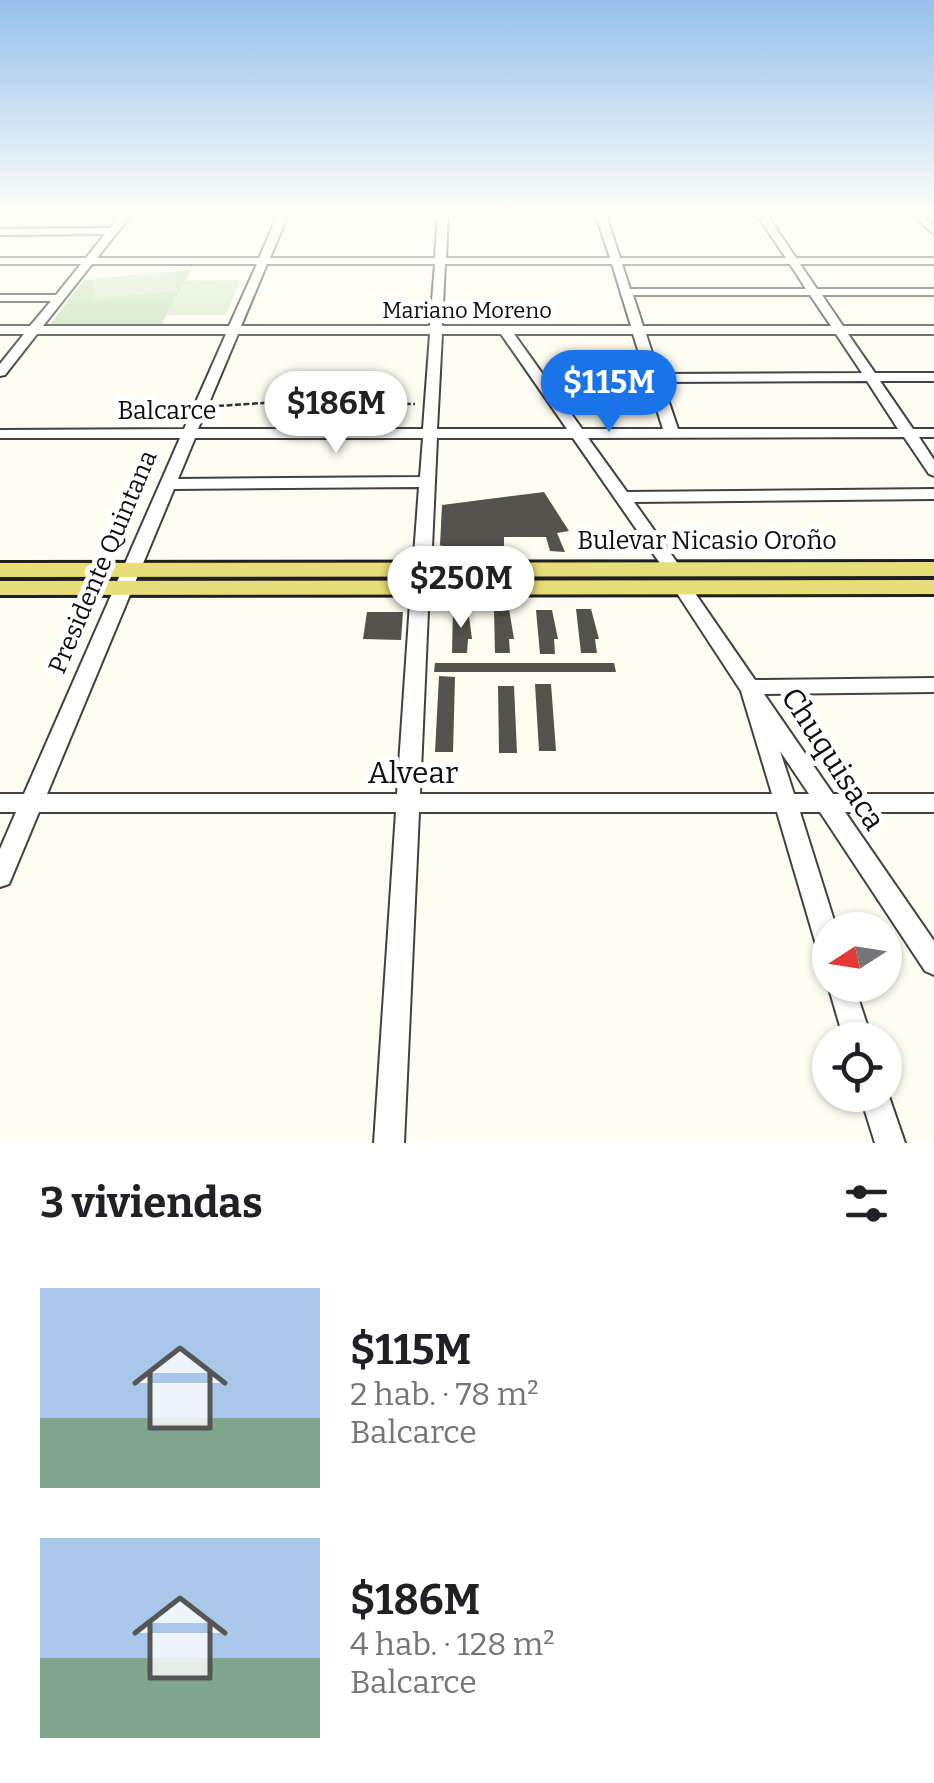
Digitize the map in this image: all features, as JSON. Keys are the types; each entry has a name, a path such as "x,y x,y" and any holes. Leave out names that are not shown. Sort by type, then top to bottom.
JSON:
{"main road":[{"name":"Bulevar Nicasio Oroño","path":"677,578 934,568"},
{"name":"Bulevar Nicasio Oroño","path":"0,570 126,579"},
{"name":"Bulevar Nicasio Oroño","path":"0,588 126,579 421,578 677,578 934,587"}],"street":[{"path":"0,372 83,268"},
{"name":"Presidente Quintana","path":"0,877 260,268"},
{"path":"388,1143 439,268"},
{"path":"618,268 672,434"},
{"path":"798,268 934,471"},
{"path":"625,292 934,292"},
{"path":"0,298 60,298"},
{"name":"Mariano Moreno","path":"0,330 934,330"},
{"name":"Chuquisaca","path":"505,330 624,497 934,964"},
{"path":"654,378 934,377"},
{"name":"Balcarce","path":"0,434 934,433"},
{"path":"166,484 427,482"},
{"path":"624,497 934,494"},
{"path":"819,912 750,688 934,685"},
{"name":"Alvear","path":"0,803 934,803"},
{"path":"880,1112 890,1143"}],"path":[{"path":"199,408 292,401 431,404"}],"green space":[{"path":"191,270 160,327 48,327 84,280"},
{"path":"175,272 177,291 93,299 94,280"},
{"path":"240,280 226,315 167,315 185,281"},
{"path":"934,569 934,587 0,588 0,570"}],"building":[{"path":"544,492 569,531 557,533 565,552 550,551 546,537 504,537 504,550 449,550 440,545 442,505"},
{"path":"453,609 468,609 472,639 468,639 467,653 452,653"},
{"path":"494,609 509,609 514,639 509,639 510,653 495,653"},
{"path":"576,609 591,609 599,639 595,639 597,653 581,653"},
{"path":"536,610 552,610 558,639 554,639 555,654 540,654"},
{"path":"367,612 403,612 401,640 363,639"},
{"path":"435,663 614,663 616,672 434,672"},
{"path":"439,676 455,677 453,752 435,752"},
{"path":"535,684 551,684 556,751 539,751"},
{"path":"498,686 514,686 517,753 499,753"}]}
